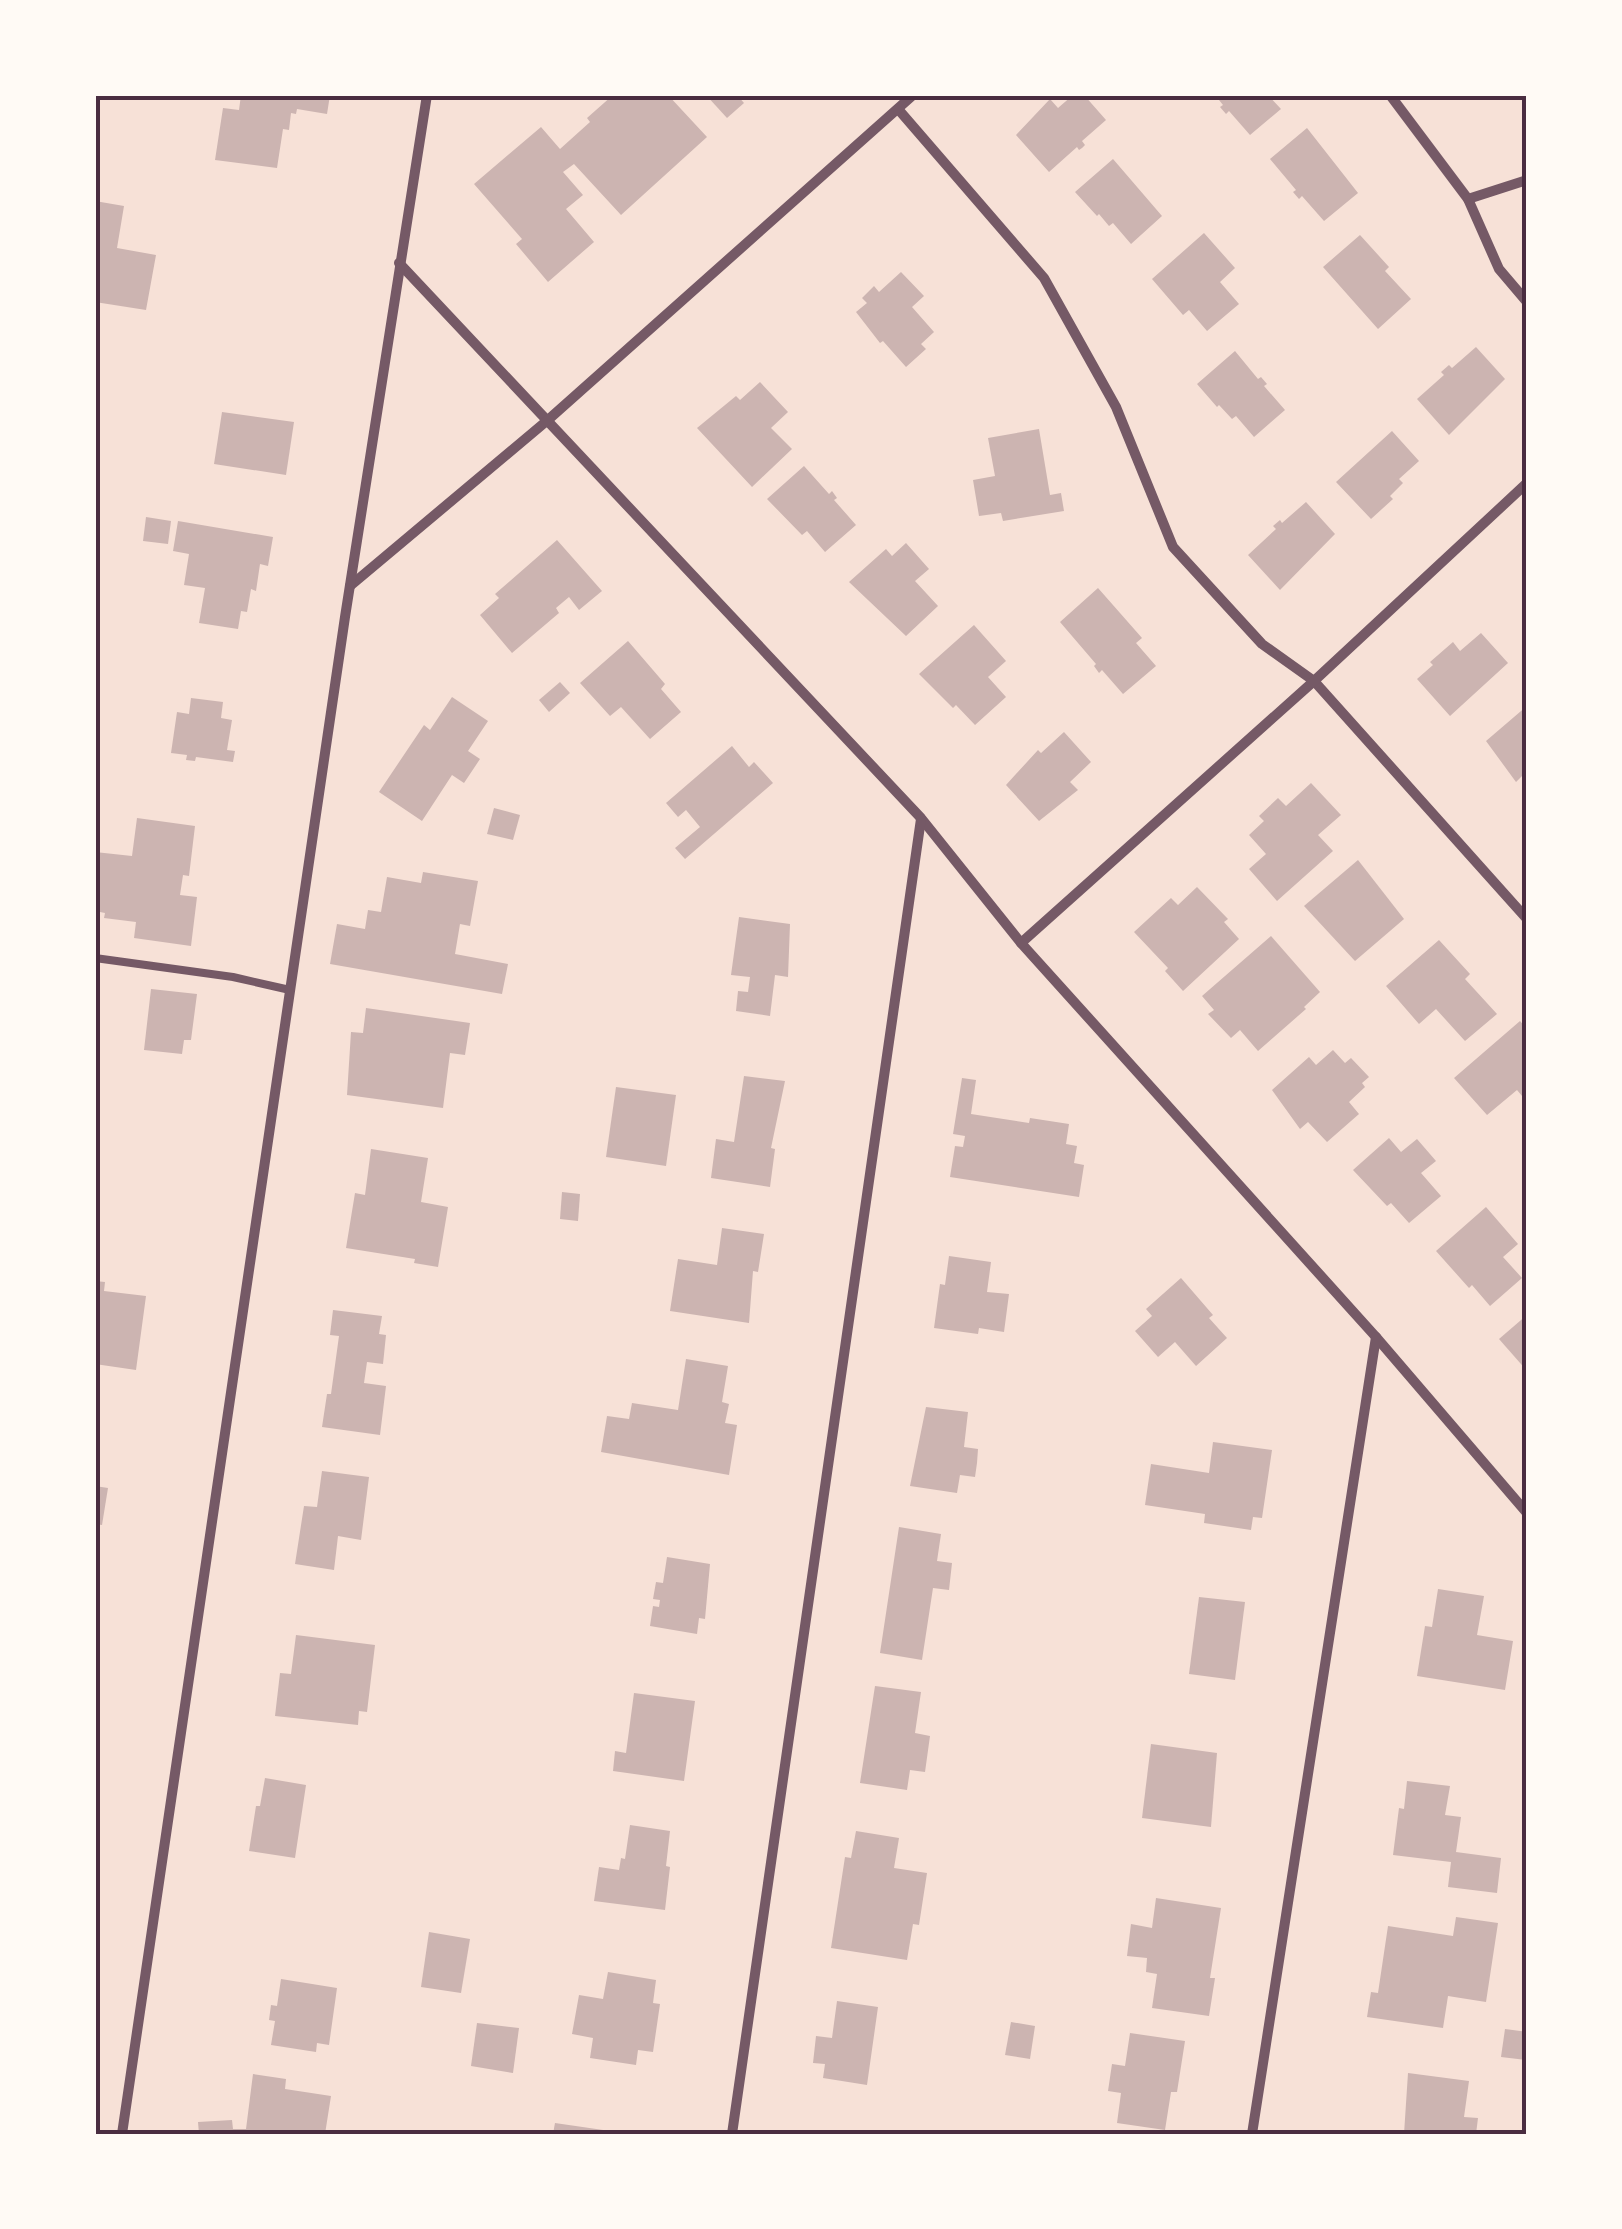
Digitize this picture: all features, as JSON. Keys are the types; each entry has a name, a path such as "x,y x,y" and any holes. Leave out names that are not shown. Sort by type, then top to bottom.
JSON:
{"street":[{"path":"122,2134 350,586 427,95"},
{"path":"350,586 549,419 913,95"},
{"path":"1390,95 1468,198 1499,269 1527,302"},
{"path":"898,109 1044,278 1116,407 1172,547 1262,644 1314,680 1527,919"},
{"path":"1468,198 1527,180"},
{"path":"399,263 921,818 1021,942 1376,1337 1527,1513"},
{"path":"1021,942 1527,484"},
{"path":"732,2134 921,818"},
{"path":"1252,2134 1376,1337"}],"lane":[{"path":"95,958 233,977 290,990"}],"building":[{"path":"241,95 330,95 327,114 297,109 296,114 291,113 289,130 283,129 277,168 215,160 223,108 239,110"},
{"path":"613,95 668,95 707,137 621,215 574,164 563,172 583,195 566,209 594,242 548,282 516,244 522,239 474,184 541,127 560,149"},
{"path":"706,95 737,95 744,103 727,118"},
{"path":"1073,95 1084,95 1106,120 1082,141 1082,148 1077,147 1049,172 1016,135 1050,99 1058,108"},
{"path":"1215,95 1268,95 1281,109 1250,135 1229,111 1226,114"},
{"path":"1307,128 1358,193 1324,221 1302,196 1299,199 1270,159"},
{"path":"1113,159 1162,216 1131,244 1113,223 1109,226 1075,192"},
{"path":"95,201 124,206 117,248 156,255 146,310 95,302"},
{"path":"1204,233 1235,268 1220,282 1239,304 1207,331 1189,310 1183,315 1152,279"},
{"path":"1360,235 1411,299 1378,329 1323,267"},
{"path":"901,272 924,296 912,307 934,332 921,344 926,349 906,367 883,341 880,343 856,312 867,303 862,298 874,286 879,292"},
{"path":"1476,347 1505,379 1449,435 1417,399 1444,375 1441,372 1449,365 1452,368"},
{"path":"1235,351 1267,384 1264,386 1285,410 1254,437 1236,416 1232,419 1217,407 1197,384"},
{"path":"760,382 788,412 771,428 792,449 752,487 697,428"},
{"path":"222,412 294,422 286,475 214,464"},
{"path":"1039,429 1050,495 1061,493 1064,511 1003,521 1001,513 979,516 973,480 995,476 988,438"},
{"path":"1392,431 1419,461 1399,479 1403,483 1390,496 1393,499 1371,519 1336,482"},
{"path":"804,466 829,494 832,491 837,498 834,500 856,525 825,552 807,531 802,535 767,499"},
{"path":"1306,502 1335,534 1280,590 1248,555 1276,529 1273,526"},
{"path":"146,517 171,521 168,544 143,541"},
{"path":"178,521 273,537 268,566 260,564 256,591 251,589 247,612 241,611 238,629 199,623 205,588 184,585 189,554 173,551"},
{"path":"557,540 602,591 579,610 569,597 556,608 559,613 512,653 480,615 499,598 495,594"},
{"path":"906,543 929,569 915,581 938,606 906,636 849,582 886,549 892,556"},
{"path":"1098,588 1142,638 1136,643 1156,666 1123,694 1102,670 1099,673 1096,664 1060,622"},
{"path":"974,625 1006,661 988,677 1006,697 975,725 919,674"},
{"path":"1481,633 1508,663 1450,716 1417,679 1453,642 1460,651"},
{"path":"628,641 665,684 661,689 681,712 650,739 621,707 610,716 580,683"},
{"path":"560,682 570,693 549,712 539,700"},
{"path":"452,697 488,721 468,751 480,759 464,783 452,775 422,821 379,792 424,725 430,730"},
{"path":"191,698 223,702 221,718 232,720 227,750 235,751 233,762 196,757 195,761 186,760 187,755 171,753 177,712 189,714"},
{"path":"1527,706 1527,779 1523,775 1516,782 1486,741"},
{"path":"1064,732 1091,762 1070,782 1078,790 1039,821 1006,785 1038,750 1041,753"},
{"path":"732,746 749,767 754,762 773,783 685,859 675,848 700,827 686,810 678,817 666,803"},
{"path":"1311,783 1341,815 1318,835 1333,851 1277,901 1249,869 1266,854 1249,835 1264,821 1259,816 1278,798 1286,806"},
{"path":"494,808 520,815 513,840 487,834"},
{"path":"137,818 195,826 189,876 183,875 180,895 197,897 191,946 134,938 136,922 104,918 105,913 95,911 95,852 132,856"},
{"path":"1358,860 1404,919 1355,961 1304,906"},
{"path":"423,872 478,881 470,926 460,924 455,954 508,964 502,994 330,964 337,924 365,929 368,910 381,912 387,877 421,883"},
{"path":"1197,887 1228,919 1224,922 1239,939 1183,991 1165,971 1168,968 1134,932 1171,898 1178,905"},
{"path":"739,917 790,924 788,977 775,975 770,1016 736,1011 738,991 748,992 750,977 731,975"},
{"path":"1271,936 1320,992 1258,1051 1240,1030 1231,1038 1208,1014 1214,1010 1202,996"},
{"path":"1439,940 1470,974 1465,979 1497,1014 1465,1041 1436,1009 1419,1024 1386,986"},
{"path":"151,989 197,994 191,1040 184,1040 182,1054 144,1050"},
{"path":"366,1008 470,1023 465,1055 450,1053 443,1108 347,1095 351,1032 363,1033"},
{"path":"1520,1021 1527,1029 1527,1102 1517,1090 1487,1115 1454,1078"},
{"path":"1333,1050 1345,1063 1351,1058 1369,1077 1362,1083 1365,1087 1349,1102 1359,1114 1327,1142 1308,1122 1300,1129 1272,1090 1309,1057 1316,1065"},
{"path":"744,1076 785,1081 771,1148 775,1149 770,1187 711,1178 716,1139 734,1142"},
{"path":"962,1078 976,1080 971,1114 1029,1123 1030,1118 1069,1124 1066,1144 1077,1146 1074,1163 1084,1165 1079,1197 950,1177 955,1146 963,1147 965,1136 953,1134"},
{"path":"616,1087 676,1095 666,1166 606,1157"},
{"path":"1389,1138 1401,1152 1417,1139 1436,1161 1421,1173 1441,1196 1409,1223 1353,1170"},
{"path":"371,1149 428,1158 421,1202 448,1207 438,1267 414,1263 415,1259 346,1248 355,1193 365,1195"},
{"path":"562,1192 580,1194 578,1221 560,1219"},
{"path":"1486,1207 1518,1244 1503,1257 1522,1278 1490,1306 1436,1251"},
{"path":"722,1228 764,1234 758,1272 753,1271 749,1323 670,1311 678,1259 717,1265"},
{"path":"949,1256 991,1262 987,1292 1009,1294 1004,1332 979,1328 978,1334 934,1328 940,1284 945,1285"},
{"path":"1181,1278 1227,1338 1196,1366 1175,1342 1158,1357 1135,1331 1152,1316 1146,1309"},
{"path":"95,1281 105,1282 104,1291 146,1296 136,1370 95,1364"},
{"path":"333,1310 382,1316 379,1334 386,1335 383,1364 367,1362 364,1383 386,1386 380,1435 322,1427 339,1336 330,1335"},
{"path":"1527,1315 1527,1371 1499,1339"},
{"path":"686,1359 728,1366 722,1402 729,1404 725,1423 737,1425 729,1475 601,1452 607,1416 629,1419 632,1403 678,1410"},
{"path":"926,1407 968,1412 964,1447 978,1449 977,1463 975,1477 960,1475 957,1493 910,1486"},
{"path":"1213,1442 1272,1450 1262,1518 1253,1517 1251,1530 1204,1523 1205,1514 1145,1505 1151,1464 1209,1473"},
{"path":"322,1471 369,1477 361,1540 338,1536 334,1570 295,1564 304,1506 317,1507"},
{"path":"95,1486 108,1488 102,1525 95,1524"},
{"path":"899,1527 941,1534 937,1561 952,1563 949,1590 933,1588 922,1660 880,1653"},
{"path":"667,1557 710,1564 705,1619 699,1618 697,1634 650,1626 653,1606 659,1607 660,1600 653,1599 656,1582 663,1583"},
{"path":"1438,1589 1484,1596 1477,1635 1513,1641 1505,1690 1417,1676 1425,1626 1432,1627"},
{"path":"1199,1597 1245,1602 1235,1680 1189,1674"},
{"path":"296,1635 375,1645 367,1712 359,1711 358,1725 275,1716 280,1673 291,1674"},
{"path":"875,1686 921,1692 915,1733 930,1736 925,1772 910,1770 907,1790 860,1783"},
{"path":"634,1693 695,1701 684,1781 613,1771 615,1751 626,1753"},
{"path":"1151,1744 1217,1753 1211,1827 1142,1818"},
{"path":"265,1778 306,1785 295,1858 249,1851"},
{"path":"1407,1781 1450,1786 1445,1815 1461,1817 1456,1852 1501,1858 1497,1893 1448,1887 1451,1862 1393,1855"},
{"path":"630,1825 670,1831 665,1910 594,1901 599,1867 619,1870 621,1858 625,1859"},
{"path":"856,1831 899,1838 894,1868 927,1873 919,1925 913,1924 907,1960 831,1948 845,1857 851,1858"},
{"path":"1156,1898 1221,1908 1210,1978 1215,1978 1209,2016 1152,2008 1157,1974 1146,1972 1147,1958 1127,1956 1131,1924 1152,1928"},
{"path":"1456,1917 1498,1923 1486,2002 1448,1996 1443,2028 1367,2017 1371,1992 1378,1993 1388,1926 1453,1936"},
{"path":"429,1932 470,1939 461,1993 421,1987"},
{"path":"608,1972 656,1980 653,2003 660,2004 653,2052 638,2050 636,2065 590,2058 593,2038 572,2034 579,1995 603,1999"},
{"path":"281,1979 337,1988 329,2045 317,2043 316,2052 271,2045 275,2021 269,2020 271,2005 277,2006"},
{"path":"837,2001 878,2007 867,2085 823,2078 825,2064 813,2063 816,2036 832,2038"},
{"path":"1011,2022 1035,2026 1030,2059 1005,2055"},
{"path":"477,2023 519,2028 513,2073 471,2066"},
{"path":"1505,2029 1527,2032 1527,2060 1501,2057"},
{"path":"1130,2033 1185,2041 1177,2092 1171,2092 1165,2130 1117,2123 1121,2093 1108,2091 1112,2064 1125,2066"},
{"path":"1408,2073 1469,2081 1464,2117 1478,2118 1476,2134 1404,2134"},
{"path":"253,2074 286,2079 285,2089 331,2096 325,2134 199,2134 198,2122 232,2120 233,2129 246,2129"},
{"path":"555,2123 610,2131 610,2134 553,2134"}]}
